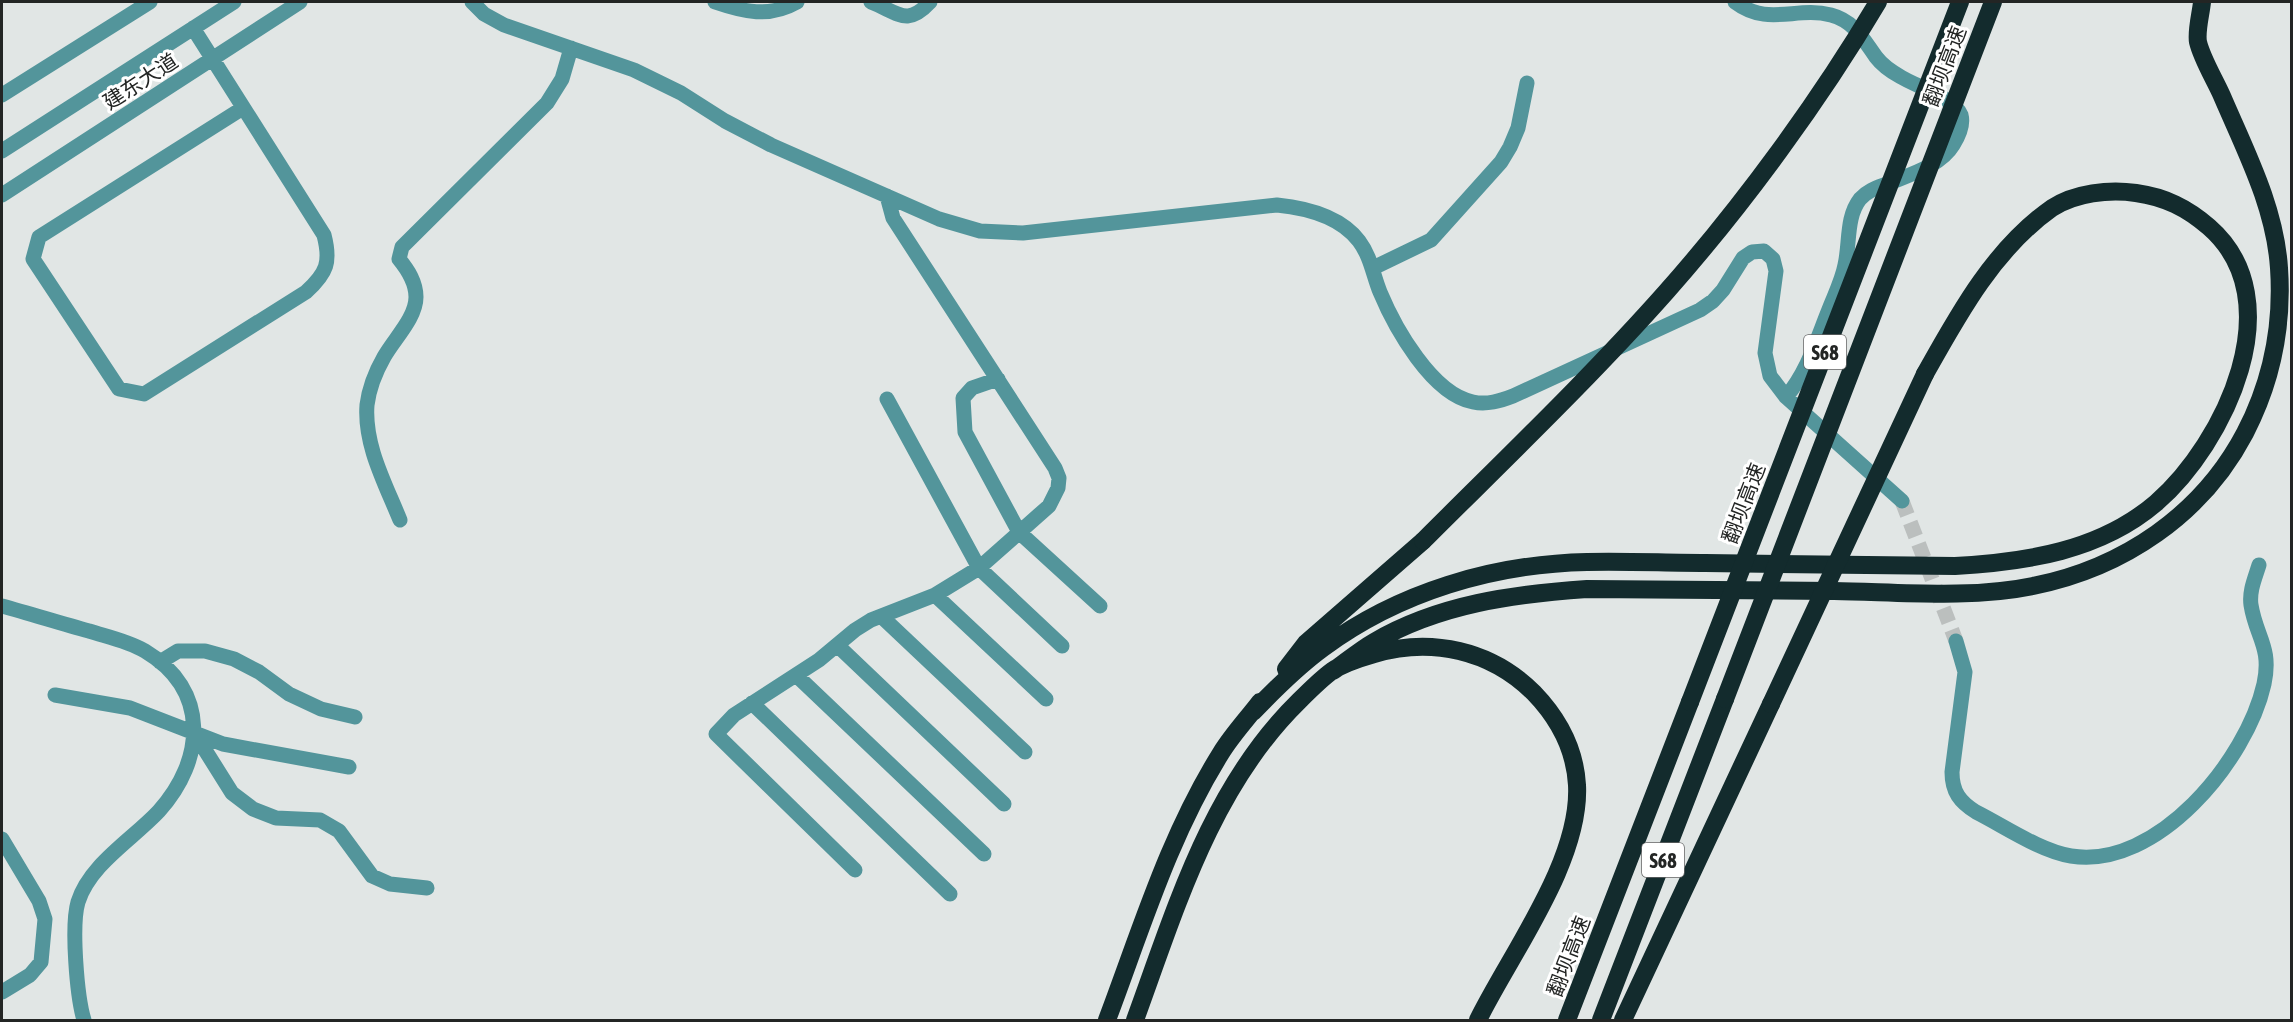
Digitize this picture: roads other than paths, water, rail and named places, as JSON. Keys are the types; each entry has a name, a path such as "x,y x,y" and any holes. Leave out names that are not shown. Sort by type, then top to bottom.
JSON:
{"highway":[{"path":"1107,1020 1173,844 1222,752 1306,643 1423,541 1593,372 1668,290 1741,202 1808,109 1878,2"},
{"name":"翻坝高速","path":"1567,1020 1960,2"},
{"name":"翻坝高速","path":"1601,1020 1993,2"},
{"path":"1136,1020 1197,856 1241,771 1299,700 1333,671 1375,642 1451,609 1494,598 1541,592 1587,589 1956,592 2022,587 2068,577 2103,565 2136,548 2165,529 2192,505 2216,479 2238,446 2256,411 2266,383 2278,333 2280,292 2278,249 2268,208 2198,41 2202,2"},
{"path":"1253,712 1287,677 1324,647 1363,622 1416,597 1492,572 1586,562 1955,566 1998,564 2062,552 2112,532 2155,504 2192,466 2220,424 2240,377 2250,326 2247,293 2237,262 2218,234 2189,210 2156,196 2121,191 2087,194 2054,207 2012,242 1979,283 1925,374 1771,704 1623,1020"},
{"path":"1333,671 1360,658 1388,650 1446,648 1475,654 1503,668 1525,685 1546,706 1562,730 1573,757 1577,785 1570,839 1538,911 1478,1020"}],"street":[{"path":"2,95 150,2"},
{"name":"建东大道","path":"2,151 234,2"},
{"name":"建东大道","path":"2,195 300,2"},
{"path":"472,2 484,14 504,25 634,70 681,93 725,121 771,145 939,219 980,231 1002,233 1260,206 1296,207 1331,218 1347,228 1359,241 1373,268 1379,290 1389,311 1428,371 1446,390 1459,398 1473,402 1487,403 1513,396 1700,310 1723,290 1743,258 1752,252 1764,251 1773,259 1776,271 1765,353 1770,376 1786,397 1902,501"},
{"path":"715,2 737,10 762,13 786,8 797,2"},
{"path":"872,2 905,16 918,14 930,2"},
{"path":"1735,2 1744,9 1765,15 1814,13 1831,15 1848,21 1888,68 1951,102 1961,116 1961,131 1951,148 1937,161 1890,183 1873,188 1860,200 1849,223 1845,266 1838,286 1802,377 1786,397"},
{"path":"193,28 324,235 328,251 327,267 318,281 306,292 144,394 119,389 33,259 39,237 243,108"},
{"path":"400,520 371,445 366,423 367,402 374,380 383,359 412,314 416,298 411,277 399,259 402,247 547,104 562,79 571,48"},
{"path":"1373,268 1431,240 1501,162 1518,128 1527,83"},
{"path":"855,870 716,734 734,715 819,660 855,630 881,616 935,595 979,568 1049,506 1058,488 1059,478 1055,468 893,218 886,196"},
{"path":"998,379 972,388 963,398 965,432 1019,532 1100,606"},
{"path":"888,399 979,568 1062,645"},
{"path":"1956,641 1965,672 1952,772 1952,784 1956,795 1976,812 2048,849 2071,856 2094,857 2117,853 2140,843 2179,819 2210,787 2240,740 2255,710 2264,685 2267,662 2263,641 2251,606 2251,591 2259,565"},
{"path":"935,595 1046,699"},
{"path":"2,606 125,642 145,651 160,662 176,679 186,696 193,716 195,734 192,756 182,781 159,811 105,860 78,902 76,964 84,1020"},
{"path":"881,616 1025,752"},
{"path":"837,645 1004,804"},
{"path":"160,662 178,651 205,651 234,659 259,672 289,694 321,709 355,717"},
{"path":"796,675 984,854"},
{"path":"55,695 130,708 223,744 349,767"},
{"path":"752,703 950,894"},
{"path":"195,734 232,793 253,809 276,818 320,820 339,831 372,876 390,884 427,888"},
{"path":"2,839 39,901 45,919 42,962 30,975 2,992"}],"tunnel":[{"path":"1902,501 1956,641"}]}
